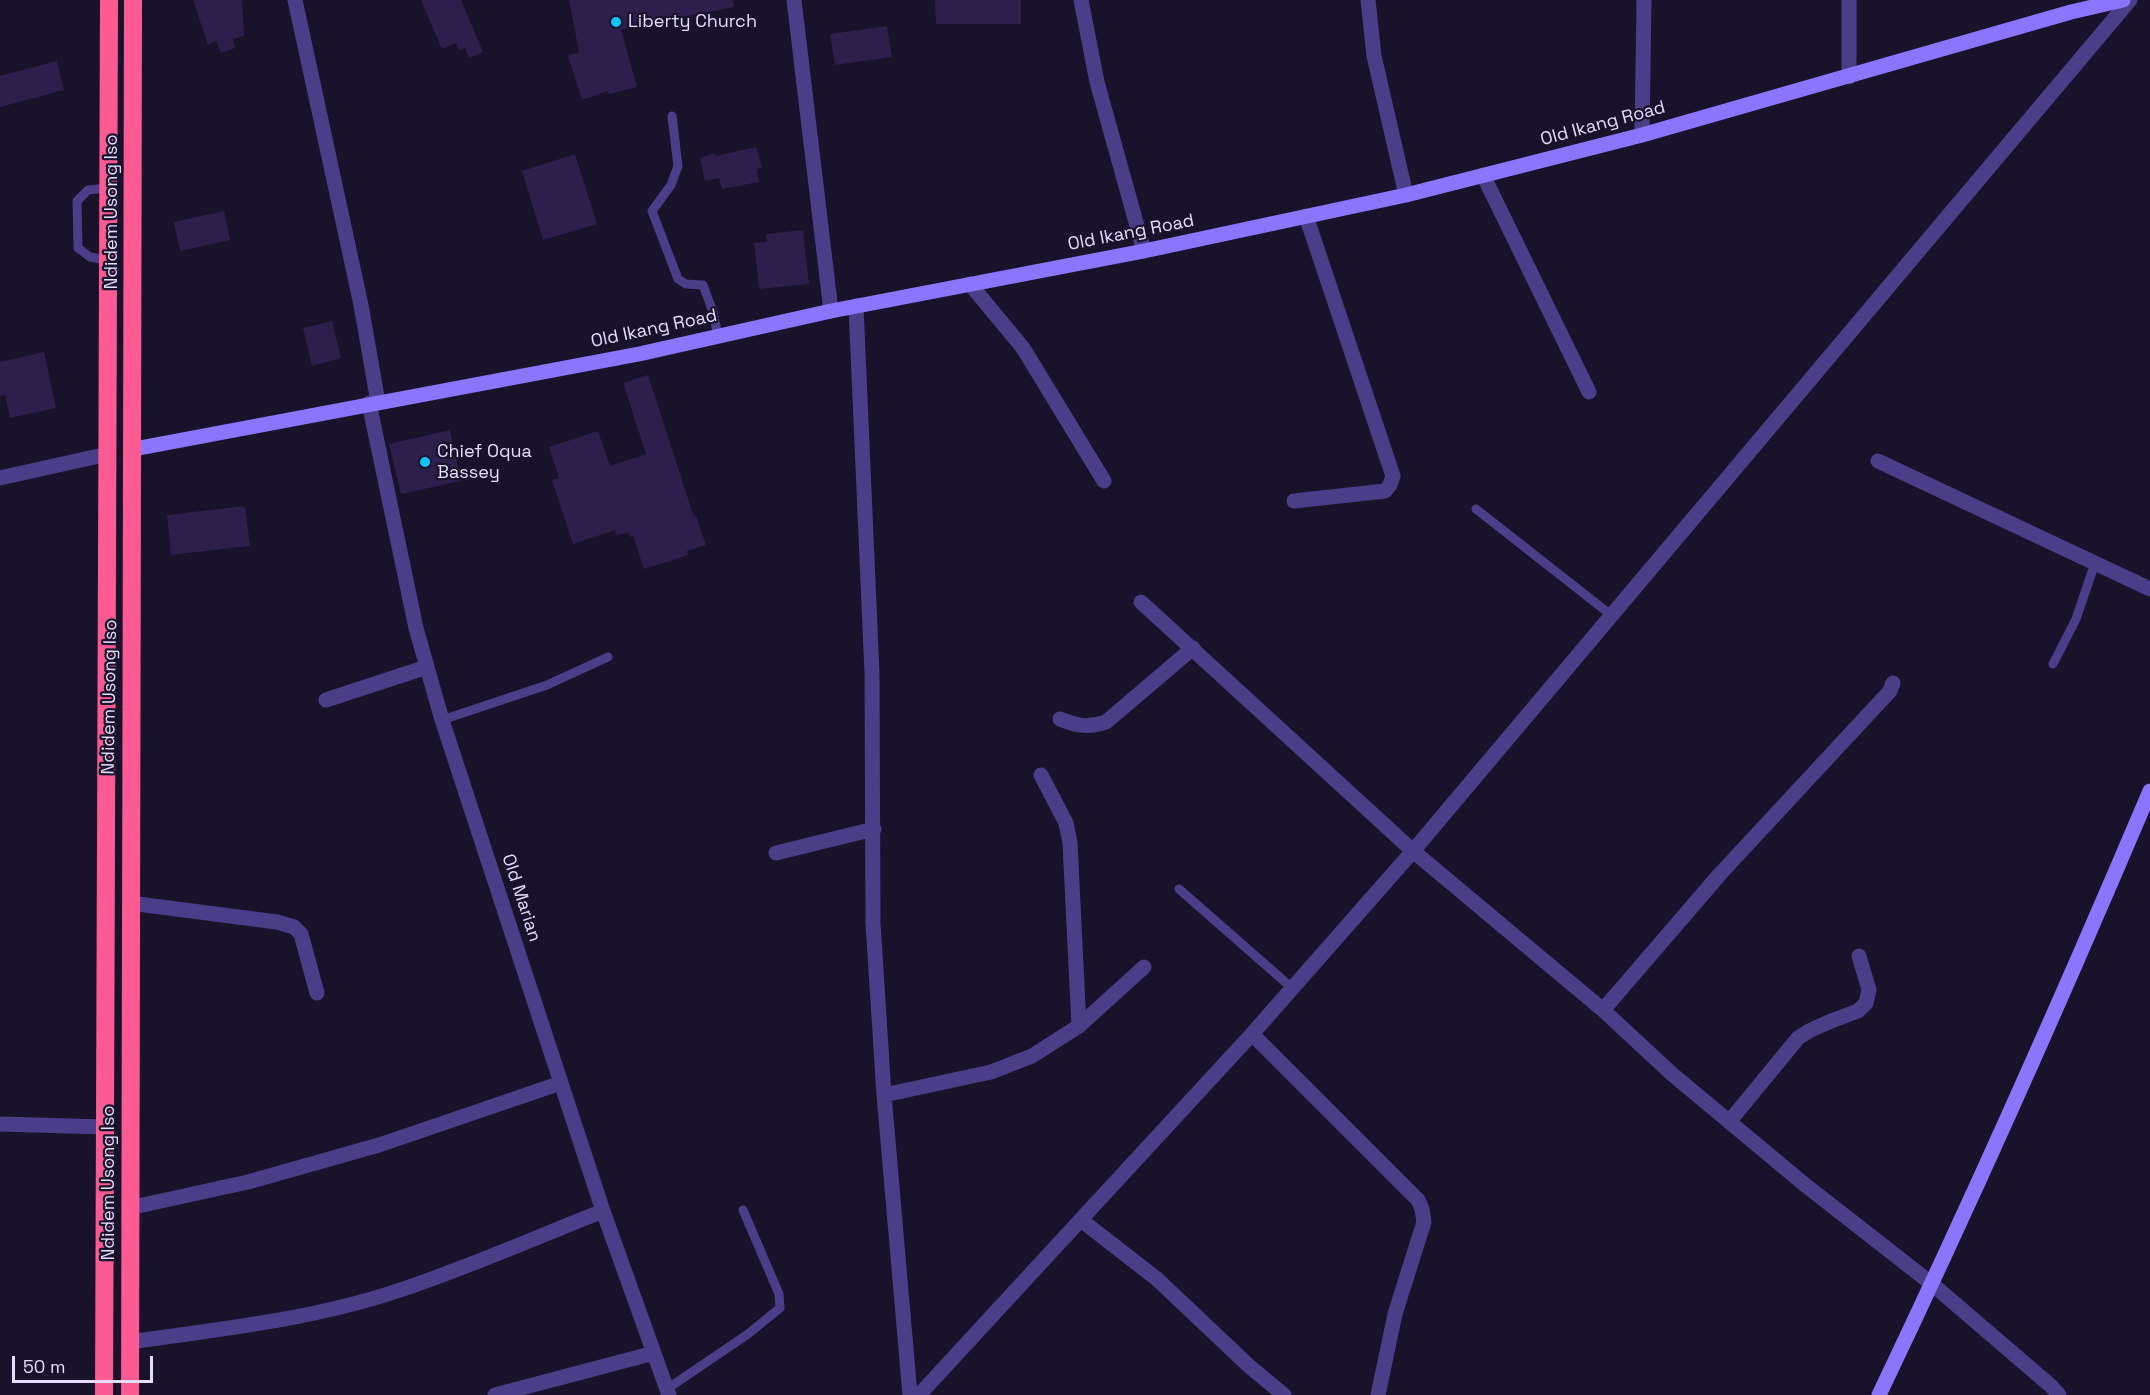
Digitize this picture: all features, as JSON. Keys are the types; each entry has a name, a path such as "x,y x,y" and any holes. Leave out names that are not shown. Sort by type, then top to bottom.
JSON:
{"highway":[{"name":"Ndidem Usong Iso","path":"104,1395 109,0"},
{"name":"Ndidem Usong Iso","path":"130,1395 130,903 134,449 133,0"}],"street":[{"name":"Old Marian","path":"295,0 358,294 374,403 416,628 442,720 603,1211 668,1392"},
{"path":"794,0 831,311"},
{"path":"1081,0 1097,82 1144,251"},
{"path":"1368,0 1374,56 1406,195"},
{"path":"1642,135 1644,0"},
{"path":"1849,0 1849,77"},
{"name":"Old Ikang Road","path":"134,449 639,354 831,311 1144,251 1406,195 1642,135 2071,12 2123,0"},
{"path":"919,1395 1252,1034 1413,851 2130,0"},
{"path":"1483,175 1589,392"},
{"path":"1294,501 1385,491 1393,476 1306,216"},
{"path":"970,284 1023,348 1104,482"},
{"path":"856,306 872,673 873,923 884,1095 910,1395"},
{"path":"0,478 108,454"},
{"path":"1878,461 2150,589"},
{"path":"1141,602 1413,851 1603,1010 1672,1074 1804,1184 1932,1284 2059,1395"},
{"path":"1060,719 1076,726 1094,726 1106,722 1193,648"},
{"path":"326,700 427,667"},
{"path":"1603,1010 1720,873 1890,691 1893,683"},
{"path":"1041,776 1066,823 1071,843 1079,1026"},
{"path":"1879,1395 1932,1284 2099,911 2150,791"},
{"path":"776,853 874,829"},
{"path":"130,903 277,922 294,927 301,934 317,993"},
{"path":"1729,1122 1798,1038 1831,1021 1858,1011 1866,1003 1869,990 1859,956"},
{"path":"884,1095 991,1072 1032,1056 1079,1026 1144,967"},
{"path":"1252,1034 1418,1200 1422,1209 1424,1222 1395,1314 1378,1395"},
{"path":"129,1208 248,1182 379,1145 561,1083"},
{"path":"0,1124 105,1127"},
{"path":"130,1342 325,1311 394,1292 603,1211"},
{"path":"1081,1220 1157,1279 1249,1366 1284,1395"},
{"path":"495,1395 654,1353"}],"lane":[{"path":"672,116 678,166 671,185 652,211 678,279 687,284 703,285 713,312 718,336"},
{"path":"107,260 90,257 78,248 77,201 88,190 108,188"},
{"path":"1476,509 1611,615"},
{"path":"2053,664 2076,619 2095,563"},
{"path":"442,720 547,685 608,657"},
{"path":"1179,889 1292,988"},
{"path":"668,1392 780,1308 780,1294 743,1210"}],"building":[{"path":"193,0 242,0 244,36 233,39 235,48 221,53 216,41 208,45"},
{"path":"421,0 461,0 483,52 469,58 465,48 459,50 456,43 442,49"},
{"path":"569,0 733,0 734,7 621,29 637,87 609,94 608,91 582,100 568,56 579,52"},
{"path":"935,0 1021,0 1021,24 936,24"},
{"path":"887,26 892,57 835,65 830,34"},
{"path":"57,61 64,90 0,107 0,76"},
{"path":"756,147 762,168 757,169 759,182 722,189 719,178 705,181 700,158 714,153 716,156"},
{"path":"575,154 597,224 543,240 522,171"},
{"path":"224,211 230,240 180,251 174,222"},
{"path":"803,230 809,284 759,289 754,243 767,242 766,234"},
{"path":"332,321 341,358 312,366 303,328"},
{"path":"44,352 56,408 10,418 5,395 0,396 0,362"},
{"path":"648,375 694,517 696,516 706,545 687,551 688,555 644,569 633,536 630,537 628,532 616,536 615,530 573,544 552,480 559,478 549,447 598,431 610,466 646,454 623,383"},
{"name":"Chief Oqua Bassey","path":"450,430 461,481 401,494 389,444"},
{"path":"245,506 250,546 171,555 167,515"}],"place":[{"name":"Liberty Church","path":"616,22"},
{"name":"Chief Oqua Bassey","path":"425,462"}]}
